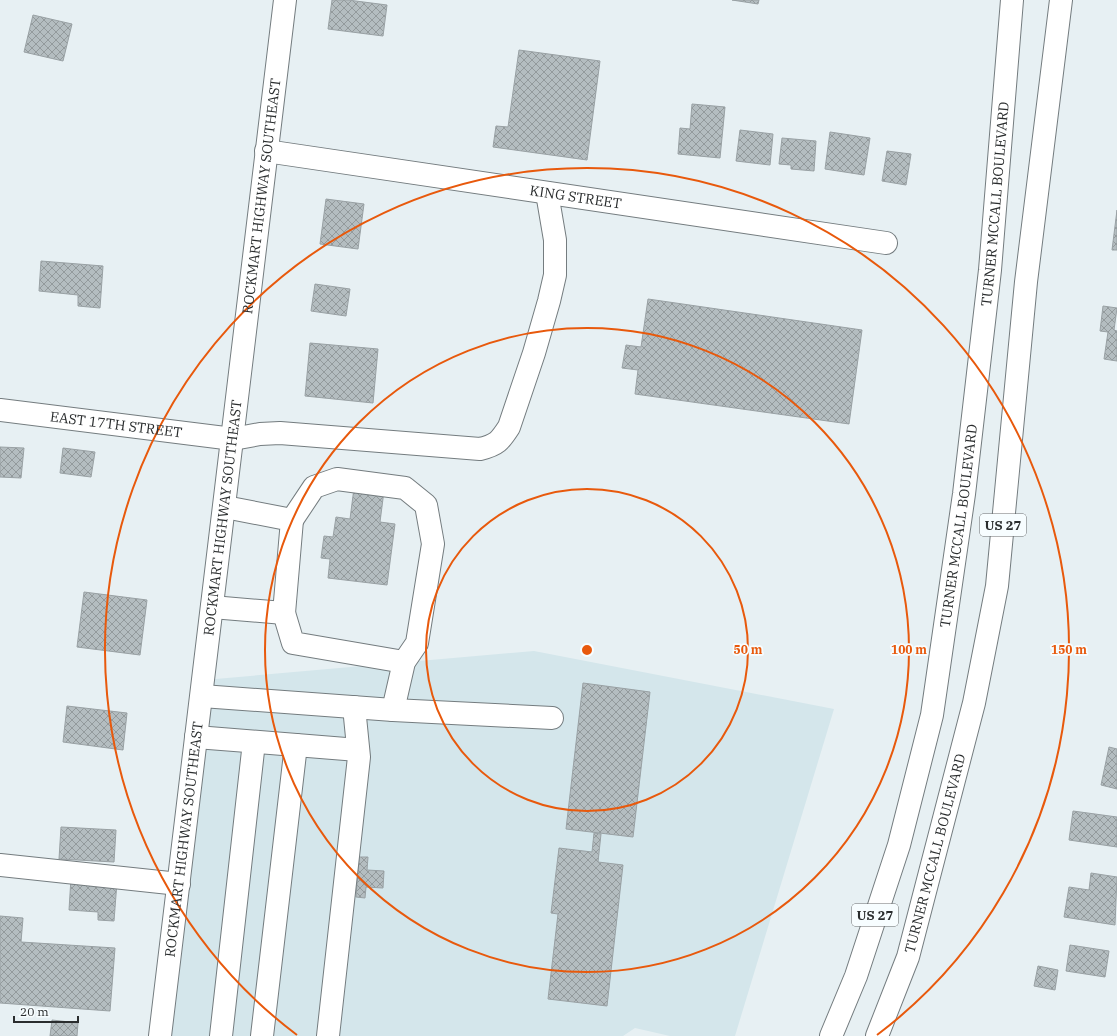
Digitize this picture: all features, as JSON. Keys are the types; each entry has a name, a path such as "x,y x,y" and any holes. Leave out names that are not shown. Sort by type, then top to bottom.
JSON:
{"main road":[{"name":"ROCKMART HIGHWAY SOUTHEAST","path":"160,1036 285,0"},
{"name":"TURNER MCCALL BOULEVARD","path":"831,1036 856,976 898,845 932,715 964,494 988,285 1012,0"},
{"name":"TURNER MCCALL BOULEVARD","path":"878,1036 910,950 974,703 998,586 1026,282 1061,0"},
{"name":"KING STREET","path":"266,152 886,243"},
{"name":"EAST 17TH STREET","path":"0,410 233,439 260,434 280,433 480,449 494,446 502,439 509,427 549,301 555,275 556,255 547,193"},
{"path":"393,710 404,662 417,643 433,544 426,505 404,488 337,479 314,487 292,520 284,613 293,642 404,662"},
{"path":"225,506 292,520"},
{"path":"212,607 284,613"},
{"path":"202,696 393,710 552,718"},
{"path":"328,1036 356,793 358,750 354,707"},
{"path":"196,737 358,750"},
{"path":"221,1036 254,742"},
{"path":"262,1036 296,745"},
{"path":"0,865 179,884"}],"shaded area":[{"path":"534,651 834,709 735,1036 670,1036 635,1028 623,1036 160,1036 204,680"}],"building":[{"path":"332,0 348,0 387,5 383,36 328,29"},
{"path":"732,0 759,0 758,4"},
{"path":"33,15 72,24 63,61 24,52"},
{"path":"519,50 600,61 587,160 493,147 496,126 508,127"},
{"path":"692,104 725,107 720,158 678,154 680,128 690,129"},
{"path":"740,130 773,134 770,165 736,161"},
{"path":"830,132 870,138 864,175 825,169"},
{"path":"782,138 816,141 814,171 791,169 791,165 779,164"},
{"path":"887,151 911,154 906,185 882,181"},
{"path":"326,199 364,204 358,249 320,244"},
{"path":"1117,210 1117,250 1112,250"},
{"path":"41,261 103,266 100,308 78,306 78,295 39,291"},
{"path":"315,284 350,289 346,316 311,311"},
{"path":"648,299 862,330 849,424 635,394 638,370 622,368 626,345 641,347"},
{"path":"1103,306 1117,308 1114,330 1117,331 1117,361 1104,359 1108,332 1100,331"},
{"path":"310,343 378,349 373,403 305,396"},
{"path":"0,447 24,448 21,478 0,477"},
{"path":"63,448 95,452 91,477 60,473"},
{"path":"354,488 384,491 380,522 395,524 387,585 328,578 330,559 321,558 324,536 333,537 336,517 350,519"},
{"path":"84,592 147,600 140,655 77,647"},
{"path":"583,683 650,692 633,837 566,829"},
{"path":"67,706 127,713 123,750 63,742"},
{"path":"1109,747 1117,749 1117,789 1101,785"},
{"path":"1073,811 1117,817 1117,847 1069,840"},
{"path":"61,827 116,830 114,862 59,859"},
{"path":"594,833 601,834 598,862 623,865 607,1006 548,999 558,914 551,913 559,848 592,852"},
{"path":"359,857 368,857 367,870 384,871 383,888 366,887 365,898 356,897"},
{"path":"1091,873 1117,877 1115,925 1064,917 1069,887 1089,890"},
{"path":"71,878 117,882 114,921 98,920 98,912 69,910"},
{"path":"0,916 23,918 21,942 115,948 110,1011 0,1003"},
{"path":"1070,945 1109,951 1105,977 1066,971"},
{"path":"1038,966 1058,970 1055,990 1034,986"},
{"path":"52,1020 78,1023 77,1036 50,1036"}]}
